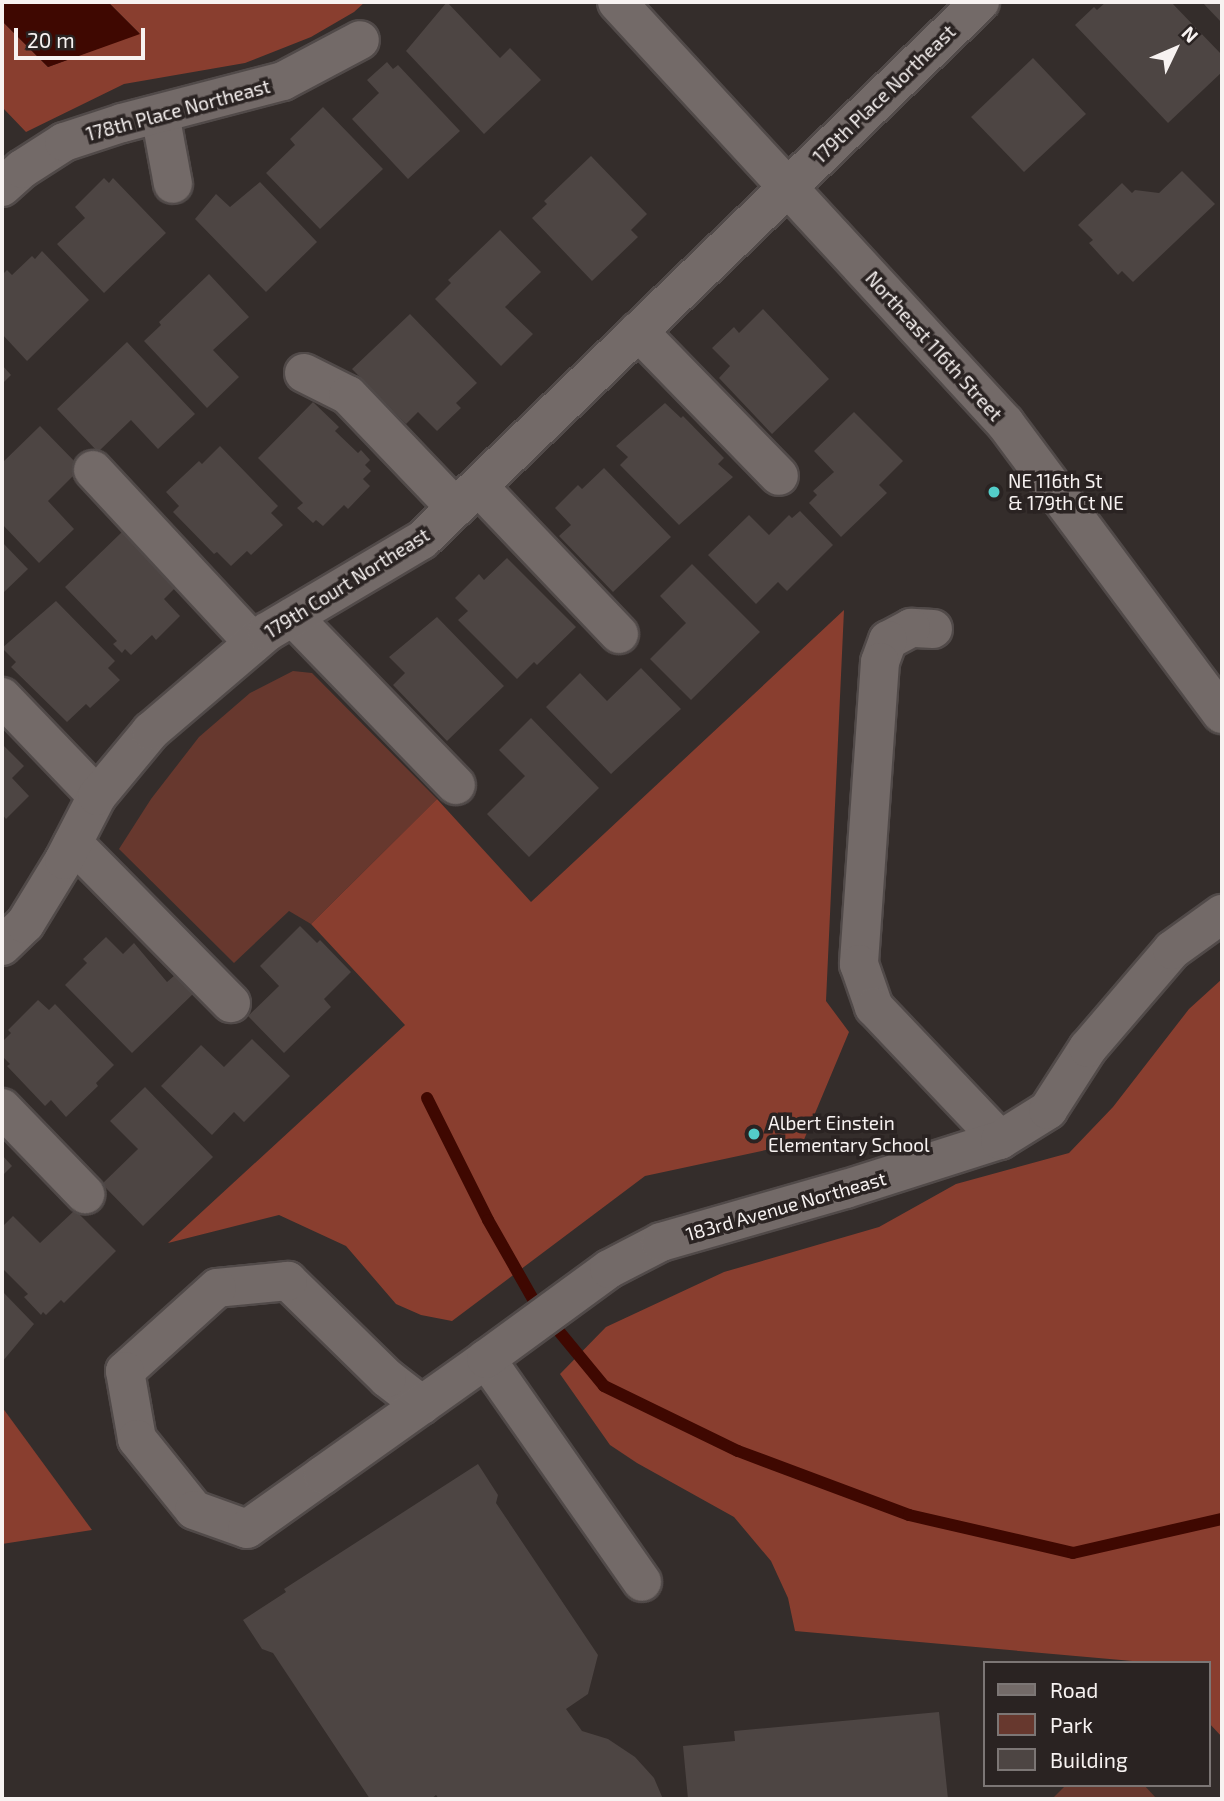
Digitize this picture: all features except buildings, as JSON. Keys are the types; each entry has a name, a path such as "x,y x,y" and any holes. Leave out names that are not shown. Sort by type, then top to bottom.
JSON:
{"street":[{"name":"Northeast 116th Street","path":"617,2 1005,423 1222,714"},
{"name":"179th Place Northeast","path":"788,186 980,2"},
{"name":"178th Place Northeast","path":"2,187 22,169 64,142 283,81 360,40"},
{"path":"160,114 173,184"},
{"name":"179th Court Northeast","path":"2,946 25,924 73,843 97,796 151,731 254,643 422,540 788,186"},
{"path":"638,331 779,476"},
{"path":"304,373 348,395 468,498 619,634"},
{"path":"93,470 254,643"},
{"path":"293,617 456,785"},
{"path":"933,629 911,628 888,640 880,662 859,964 874,1007 1000,1140"},
{"path":"2,697 97,796"},
{"path":"73,843 230,1003"},
{"name":"183rd Avenue Northeast","path":"422,1405 387,1378 288,1281 217,1288 125,1371 137,1439 194,1510 247,1529 422,1405 609,1269 661,1242 846,1189 1000,1140 1048,1110 1088,1048 1172,950 1222,914"},
{"path":"2,1108 85,1194"},
{"path":"486,1359 642,1582"}],"green space":[{"path":"293,671 312,673 437,799 311,924 289,911 234,963 119,849 151,799 199,737 250,693"},
{"path":"1064,1787 1146,1787 1156,1798 1057,1799 1054,1797"}],"shaded area":[{"path":"6,2 108,2 140,34 48,67 2,21 2,5"},
{"path":"108,2 365,2 354,12 311,37 245,63 124,84 26,132 2,107 2,21 48,67 139,33"},
{"path":"844,610 826,1001 849,1032 803,1142 645,1176 452,1321 421,1315 396,1304 346,1246 279,1215 168,1243 405,1025 311,924 437,799 531,902"},
{"path":"1222,979 1222,1737 1210,1724 1210,1661 1132,1661 795,1631 788,1598 771,1561 734,1517 610,1445 560,1374 606,1327 724,1272 879,1227 956,1184 1069,1153 1113,1107 1189,1009"},
{"path":"2,1407 92,1530 2,1544"}],"waterway":[{"path":"427,1098 488,1220 534,1301 604,1386 738,1451 909,1515 1073,1553 1222,1519"}],"place":[{"name":"NE 116th St & 179th Ct NE","path":"994,492"},
{"name":"Albert Einstein Elementary School","path":"754,1134"}]}
